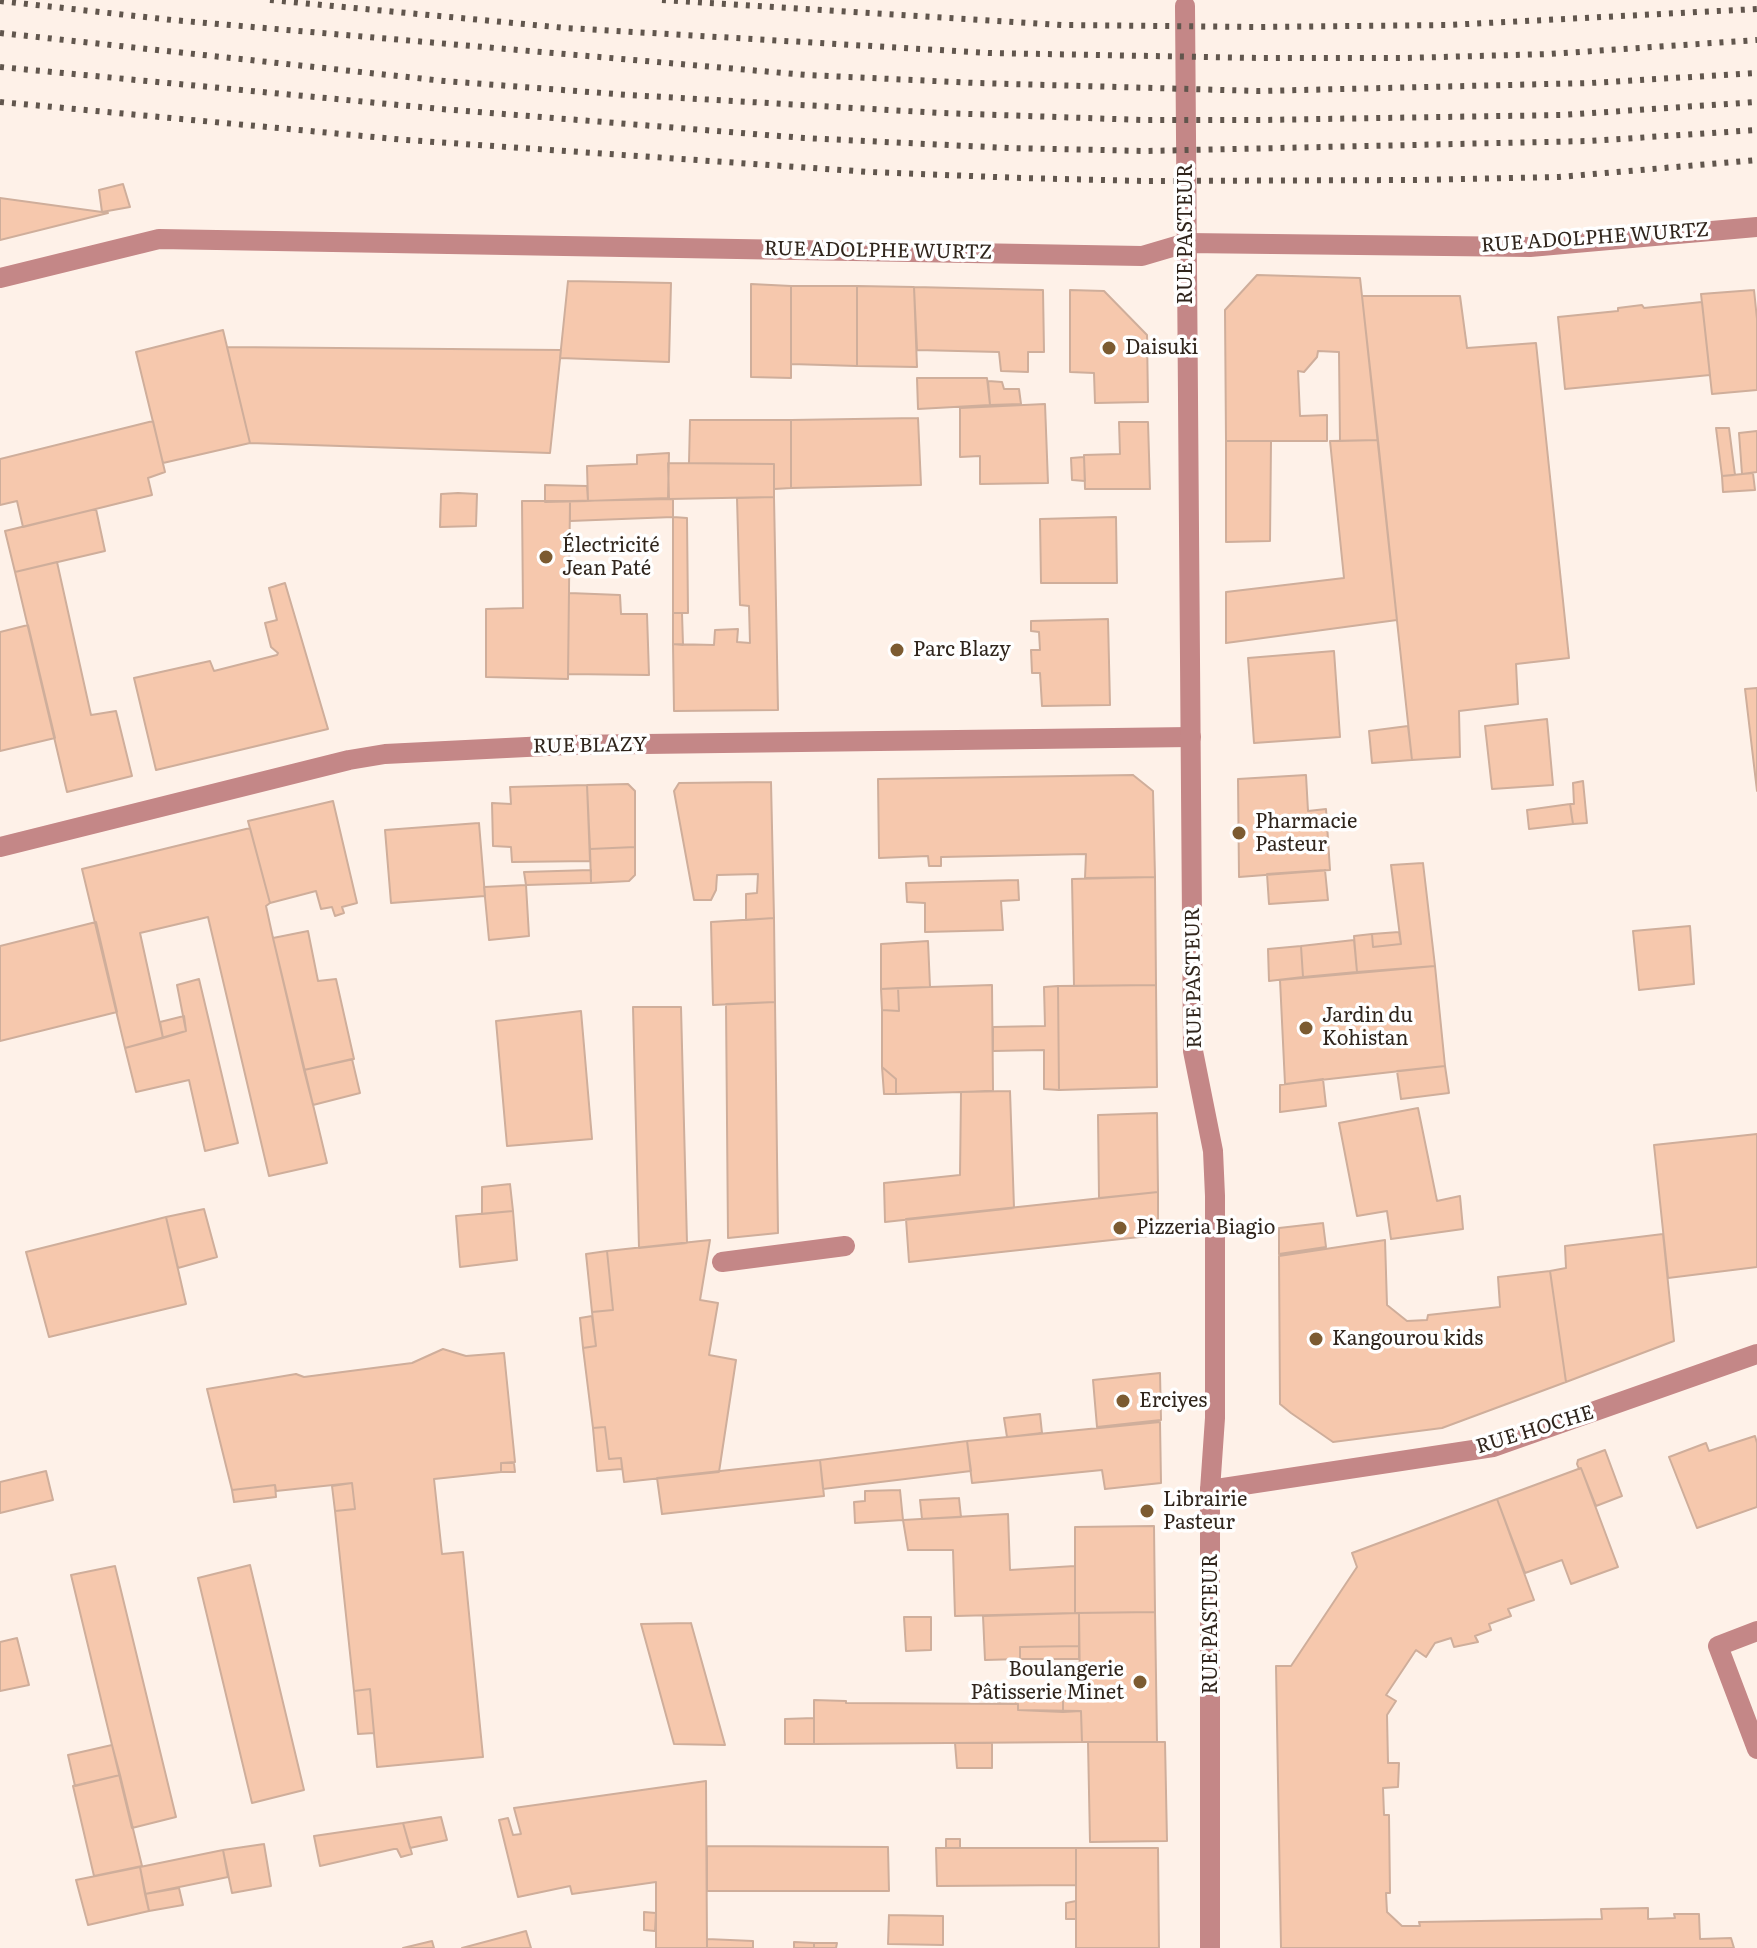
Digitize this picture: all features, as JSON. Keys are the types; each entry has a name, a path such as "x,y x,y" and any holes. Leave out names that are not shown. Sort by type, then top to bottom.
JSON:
{"street":[{"name":"RUE PASTEUR","path":"1185,3 1193,1051 1213,1151 1215,1196 1215,1418 1210,1490 1210,1948"},
{"name":"RUE ADOLPHE WURTZ","path":"0,278 159,239 1142,256 1186,243 1530,247 1757,227"},
{"name":"RUE BLAZY","path":"0,847 349,760 385,754 567,745 1191,737"},
{"path":"722,1262 845,1246"},
{"name":"RUE HOCHE","path":"1210,1490 1493,1447 1757,1354"},
{"path":"1757,1631 1718,1646 1757,1749"}],"building":[{"path":"123,184 130,207 102,212 99,190"},
{"path":"0,198 102,212 108,213 0,240"},
{"path":"1257,275 1360,278 1378,440 1340,441 1339,352 1318,351 1317,357 1304,372 1298,371 1300,416 1327,415 1327,441 1226,441 1225,310"},
{"path":"568,281 671,283 669,362 560,358"},
{"path":"751,284 791,286 791,378 751,377"},
{"path":"791,286 857,286 857,366 791,364"},
{"path":"857,286 914,287 917,367 857,366"},
{"path":"914,287 1043,290 1044,352 1028,352 1028,372 1001,371 999,352 917,350"},
{"name":"Daisuki","path":"1070,290 1104,291 1147,335 1148,402 1095,403 1094,373 1070,372"},
{"path":"1754,290 1757,390 1712,394 1701,294"},
{"path":"1362,296 1460,296 1467,348 1536,343 1569,658 1516,664 1518,704 1459,711 1460,757 1412,760"},
{"path":"1702,302 1710,375 1565,389 1558,317 1618,311 1618,308 1642,305 1644,308"},
{"path":"223,330 250,443 163,463 136,352"},
{"path":"227,347 561,350 550,453 250,443"},
{"path":"917,378 987,378 990,405 918,409"},
{"path":"988,381 1002,382 1004,389 1019,389 1021,404 990,405"},
{"path":"1045,404 1048,483 980,484 980,456 960,457 960,408"},
{"path":"918,418 921,485 791,488 791,420"},
{"path":"690,420 791,420 791,488 774,489 774,464 689,463"},
{"path":"153,421 165,472 148,478 152,495 23,527 17,501 0,505 0,459"},
{"path":"1119,422 1148,422 1150,489 1085,489 1084,455 1120,454"},
{"path":"1716,428 1729,428 1735,475 1722,476"},
{"path":"1757,431 1757,472 1742,474 1739,433"},
{"path":"1378,440 1397,620 1226,643 1226,592 1344,578 1330,441"},
{"path":"1226,441 1271,441 1270,541 1226,542"},
{"path":"669,453 668,498 588,501 587,466 637,464 637,455"},
{"path":"1084,457 1085,481 1072,480 1071,458"},
{"path":"668,463 774,464 774,497 669,499"},
{"path":"1753,473 1755,490 1723,492 1722,476"},
{"path":"545,485 587,486 588,501 545,502"},
{"path":"441,494 477,494 476,526 440,527"},
{"path":"774,497 778,710 674,711 673,644 714,645 715,630 738,629 737,642 750,643 749,606 740,605 737,498"},
{"path":"673,499 673,517 570,521 570,501"},
{"name":"Électricité Jean Paté","path":"522,501 570,501 568,679 486,677 486,609 523,608"},
{"path":"96,509 105,551 15,572 5,531"},
{"path":"673,517 687,518 688,613 673,613"},
{"path":"1116,517 1117,583 1041,583 1040,519"},
{"path":"57,562 91,715 116,711 132,776 67,792 15,572"},
{"path":"285,583 328,729 156,770 134,678 210,661 214,671 277,655 271,647 265,623 277,620 269,588"},
{"path":"569,593 620,595 621,614 647,614 649,675 568,674"},
{"path":"673,613 682,613 683,645 673,644"},
{"path":"1108,619 1110,705 1042,706 1040,673 1032,673 1031,650 1040,650 1039,632 1031,631 1031,621"},
{"path":"28,625 55,738 0,751 0,632"},
{"path":"1334,651 1340,737 1254,743 1248,658"},
{"path":"1757,688 1757,791 1745,689"},
{"path":"1547,719 1553,785 1492,789 1485,726"},
{"path":"1408,726 1412,760 1372,763 1369,731"},
{"path":"1133,775 1153,791 1155,877 1085,878 1086,854 941,857 941,866 929,866 928,856 879,858 878,779"},
{"path":"1306,775 1308,811 1326,809 1330,870 1239,877 1238,779"},
{"path":"1583,781 1587,823 1573,824 1570,804 1574,804 1573,783"},
{"path":"771,782 774,918 746,920 746,894 757,893 758,874 717,875 716,890 711,900 694,900 674,791 679,783"},
{"path":"628,784 635,791 635,847 590,849 587,785"},
{"path":"587,785 590,861 512,862 511,847 493,846 492,803 511,804 510,787"},
{"path":"333,801 357,903 342,907 344,913 335,916 332,907 321,909 316,891 270,903 248,821"},
{"path":"1570,804 1573,824 1529,829 1527,810"},
{"path":"479,823 485,896 391,903 385,830"},
{"path":"250,828 270,903 266,906 273,938 327,1163 269,1176 208,917 140,933 163,1038 125,1048 82,869"},
{"path":"635,847 635,875 629,881 591,883 590,849"},
{"path":"1423,863 1435,966 1357,972 1354,936 1372,934 1373,947 1401,944 1391,865"},
{"path":"591,870 591,883 526,885 524,872"},
{"path":"1325,870 1328,900 1269,904 1267,874"},
{"path":"1155,877 1156,985 1074,986 1072,879"},
{"path":"1018,880 1019,900 1001,901 1003,930 925,932 925,903 907,902 906,883"},
{"path":"526,885 529,936 489,940 484,887"},
{"path":"774,918 775,1002 713,1005 711,922"},
{"path":"96,922 117,1012 0,1041 0,946"},
{"path":"1690,926 1694,984 1639,990 1633,931"},
{"path":"308,931 318,981 336,979 354,1059 304,1070 273,938"},
{"path":"1399,932 1401,944 1373,947 1372,934"},
{"path":"1354,940 1357,972 1303,977 1301,946"},
{"path":"928,941 930,987 881,989 881,944"},
{"path":"1301,946 1303,977 1269,981 1268,949"},
{"path":"1435,966 1445,1066 1285,1084 1280,980"},
{"path":"199,979 238,1143 205,1151 189,1080 136,1092 125,1048 186,1031 177,985"},
{"path":"992,985 993,1091 896,1094 896,1079 882,1067 882,1010 899,1011 898,988"},
{"path":"1156,985 1157,1087 1059,1090 1058,986"},
{"path":"1058,986 1059,1090 1044,1089 1044,1050 993,1051 993,1027 1045,1026 1044,987"},
{"path":"898,988 899,1011 882,1010 881,989"},
{"path":"775,1002 778,1233 728,1238 726,1004"},
{"path":"633,1007 681,1007 687,1243 639,1248"},
{"path":"581,1011 592,1139 507,1146 496,1021"},
{"path":"184,1016 186,1031 163,1038 160,1022"},
{"path":"352,1059 360,1093 313,1105 304,1070"},
{"path":"1445,1066 1449,1093 1401,1099 1397,1071"},
{"path":"882,1067 896,1079 896,1094 884,1094"},
{"path":"1323,1079 1326,1106 1280,1112 1280,1085"},
{"path":"1010,1091 1014,1208 885,1222 884,1183 960,1175 961,1092"},
{"path":"1418,1108 1437,1201 1460,1196 1463,1229 1391,1239 1387,1211 1357,1216 1339,1123"},
{"path":"1157,1113 1158,1192 1099,1198 1098,1115"},
{"path":"1757,1134 1757,1267 1668,1278 1654,1145"},
{"path":"510,1184 513,1211 482,1214 482,1187"},
{"path":"1158,1192 1158,1235 909,1262 906,1219"},
{"path":"204,1209 217,1257 178,1268 166,1217"},
{"path":"513,1211 517,1260 460,1267 456,1216"},
{"path":"166,1217 186,1304 49,1337 26,1252"},
{"path":"1323,1223 1326,1247 1279,1254 1279,1228"},
{"path":"1663,1234 1674,1341 1566,1382 1550,1271 1566,1268 1565,1246"},
{"path":"710,1240 700,1300 718,1303 709,1355 736,1360 719,1472 624,1482 621,1458 609,1459 605,1427 593,1428 583,1348 596,1346 592,1312 613,1310 607,1251"},
{"path":"1385,1240 1387,1305 1407,1321 1427,1320 1428,1315 1500,1307 1498,1277 1550,1271 1566,1382 1442,1428 1333,1442 1291,1413 1280,1404 1279,1256"},
{"path":"607,1251 613,1310 592,1312 586,1254"},
{"path":"592,1316 596,1346 583,1348 580,1318"},
{"path":"443,1349 466,1356 504,1353 515,1462 501,1463 501,1472 434,1479 442,1554 463,1552 483,1757 377,1767 370,1689 354,1691 335,1511 355,1509 352,1483 276,1491 275,1485 232,1490 207,1389 296,1374 304,1377 412,1363"},
{"path":"1160,1373 1161,1420 1097,1427 1093,1380"},
{"path":"1040,1414 1042,1433 1007,1437 1004,1418"},
{"path":"1160,1422 1161,1483 1105,1489 1102,1470 972,1483 967,1441"},
{"path":"605,1427 609,1459 621,1458 622,1469 597,1471 593,1428"},
{"path":"1755,1436 1757,1507 1697,1528 1669,1457 1706,1443 1709,1451"},
{"path":"967,1441 971,1471 823,1489 820,1460"},
{"path":"1605,1450 1622,1496 1596,1506 1577,1464 1578,1460"},
{"path":"820,1460 824,1496 662,1514 657,1478"},
{"path":"501,1463 514,1463 515,1472 501,1472"},
{"path":"1581,1468 1618,1567 1571,1584 1562,1560 1525,1573 1497,1499"},
{"path":"46,1471 53,1500 0,1513 0,1482"},
{"path":"352,1483 355,1509 335,1511 332,1486"},
{"path":"275,1485 276,1497 234,1502 232,1490"},
{"path":"900,1490 903,1520 855,1523 854,1502 865,1501 865,1491"},
{"path":"959,1498 961,1517 922,1519 920,1500"},
{"path":"1497,1499 1534,1600 1508,1609 1511,1616 1489,1624 1491,1630 1475,1636 1478,1642 1454,1647 1451,1638 1435,1643 1426,1657 1416,1650 1386,1695 1396,1701 1387,1715 1388,1763 1399,1763 1398,1787 1383,1788 1384,1815 1389,1815 1390,1893 1386,1893 1387,1912 1402,1926 1420,1926 1419,1922 1602,1919 1601,1909 1648,1908 1648,1919 1675,1918 1674,1914 1699,1914 1700,1939 1731,1938 1734,1948 1281,1948 1276,1666 1291,1666 1357,1567 1352,1553"},
{"path":"1008,1514 1010,1570 1075,1566 1075,1613 955,1616 953,1550 908,1550 903,1520"},
{"path":"1154,1526 1155,1612 1075,1613 1075,1527"},
{"path":"250,1565 304,1790 252,1803 198,1578"},
{"path":"115,1566 176,1817 132,1828 71,1575"},
{"path":"1155,1612 1157,1742 1082,1742 1081,1711 1063,1712 1063,1691 1080,1690 1079,1613"},
{"path":"1079,1613 1079,1646 1020,1647 1020,1659 985,1660 983,1616"},
{"path":"904,1617 931,1617 931,1650 906,1651"},
{"path":"691,1623 725,1745 674,1744 641,1624"},
{"path":"17,1638 29,1685 0,1691 0,1642"},
{"path":"1079,1646 1079,1659 1020,1659 1020,1647"},
{"path":"370,1689 374,1733 358,1734 354,1691"},
{"path":"998,1690 1063,1691 1063,1712 1018,1710 1018,1704 998,1703"},
{"path":"814,1700 1018,1704 1018,1710 1081,1711 1082,1742 814,1744"},
{"path":"814,1718 814,1744 785,1744 785,1719"},
{"path":"1088,1742 1165,1742 1167,1841 1090,1842"},
{"path":"955,1743 992,1743 992,1768 957,1768"},
{"path":"112,1745 120,1775 75,1786 68,1755"},
{"path":"120,1775 142,1866 94,1876 73,1786"},
{"path":"706,1781 707,1948 656,1948 656,1882 572,1894 570,1886 518,1897 499,1820 508,1818 513,1835 521,1834 514,1808"},
{"path":"441,1817 447,1840 410,1848 403,1823"},
{"path":"403,1823 412,1854 401,1857 394,1849 320,1866 314,1836"},
{"path":"946,1839 960,1839 960,1848 946,1848"},
{"path":"264,1844 271,1886 232,1893 223,1850"},
{"path":"707,1846 888,1847 889,1891 707,1891"},
{"path":"936,1848 1076,1848 1076,1885 937,1886"},
{"path":"1076,1848 1158,1848 1159,1948 1076,1948"},
{"path":"223,1850 228,1877 145,1894 140,1867"},
{"path":"140,1867 149,1911 88,1925 76,1880"},
{"path":"179,1888 183,1905 149,1911 145,1894"},
{"path":"1076,1901 1076,1919 1066,1919 1066,1903"},
{"path":"644,1912 656,1913 655,1931 644,1930"},
{"path":"889,1915 943,1916 943,1945 888,1944"},
{"path":"526,1931 531,1948 462,1948"},
{"path":"707,1939 753,1941 753,1948 707,1948"},
{"path":"432,1941 434,1948 403,1948"},
{"path":"794,1942 814,1943 814,1948 794,1948"},
{"path":"814,1943 837,1943 836,1948 814,1948"}],"railway":[{"path":"270,0 566,28 989,53 1405,58 1549,54 1757,40"},
{"path":"662,0 1063,25 1259,27 1448,25 1757,9"},
{"path":"0,1 172,20 807,75 976,83 1260,91 1590,83 1757,73"},
{"path":"0,33 444,81 941,113 1143,120 1261,120 1562,115 1757,102"},
{"path":"0,67 441,109 804,138 1009,148 1145,151 1589,141 1757,130"},
{"path":"0,102 406,140 870,172 1021,178 1144,181 1559,177 1757,160"}],"place":[{"name":"Daisuki","path":"1109,348"},
{"name":"Électricité Jean Paté","path":"546,557"},
{"name":"Parc Blazy","path":"897,650"},
{"name":"Pharmacie Pasteur","path":"1239,833"},
{"name":"Jardin du Kohistan","path":"1306,1028"},
{"name":"Pizzeria Biagio","path":"1120,1228"},
{"name":"Kangourou kids","path":"1316,1339"},
{"name":"Erciyes","path":"1123,1401"},
{"name":"Librairie Pasteur","path":"1147,1511"},
{"name":"Boulangerie Pâtisserie Minet","path":"1140,1682"}]}
